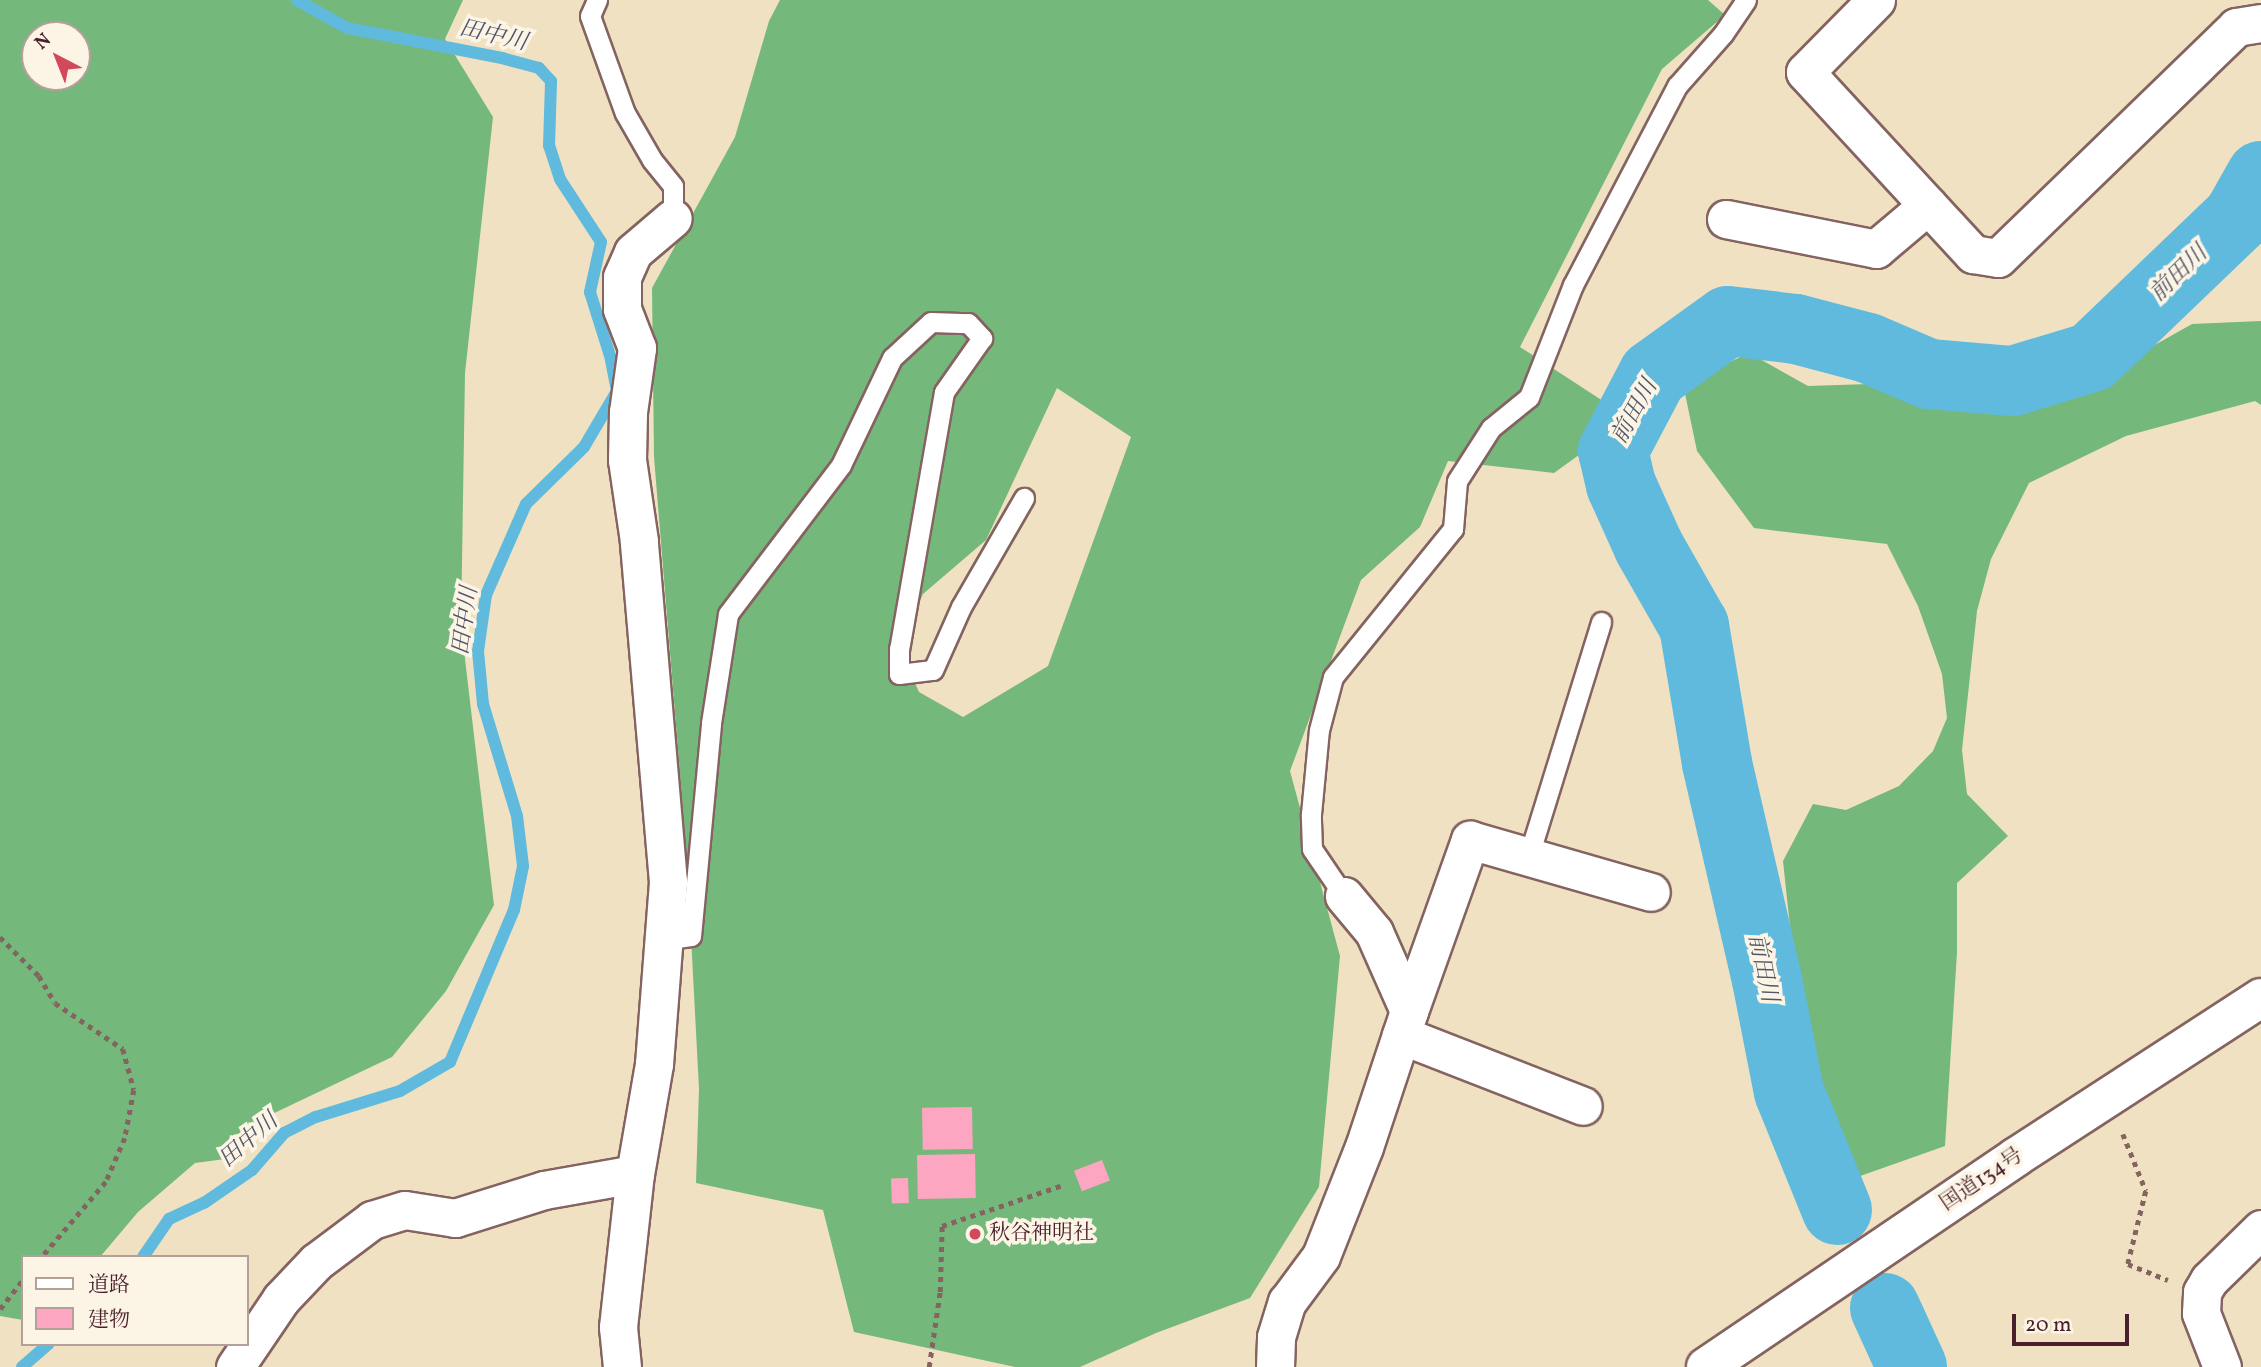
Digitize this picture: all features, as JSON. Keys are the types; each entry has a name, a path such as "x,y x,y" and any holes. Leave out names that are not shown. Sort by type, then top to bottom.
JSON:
{"highway":[{"name":"国道134号","path":"1706,1367 2261,998"}],"street":[{"path":"1876,0 1805,72 1973,254 1998,258 2236,27 2261,23"},
{"path":"1726,219 1876,249 1927,205"},
{"path":"622,1367 618,1327 635,1174 654,1064 668,883 639,541 627,460 628,412 637,348 622,309 622,277 633,252 673,218"},
{"path":"1275,1367 1276,1337 1287,1303 1321,1256 1364,1147 1470,840 1651,892"},
{"path":"1344,896 1374,932 1405,1023 1583,1106"},
{"path":"235,1367 281,1299 316,1262 372,1220 405,1210 455,1218 544,1190 635,1174"},
{"path":"2222,1367 2201,1313 2202,1292 2209,1280 2261,1228"}],"lane":[{"path":"597,0 590,16 625,113 652,160 673,186 673,218"},
{"path":"1344,896 1312,849 1311,814 1319,730 1333,677 1453,529 1457,481 1491,428 1529,397 1573,285 1677,86 1723,34 1746,0"},
{"path":"663,940 691,936 711,723 729,614 841,465 892,358 931,322 968,323 982,338 944,392 899,649 899,674 933,670 961,607 1024,498"},
{"path":"1529,855 1601,622"}],"path":[{"path":"0,937 39,976 55,1003 123,1049 134,1090 125,1138 106,1182 44,1255"},
{"path":"2106,1099 2147,1191 2128,1264 2202,1292"},
{"path":"929,1367 940,1292 942,1226 1063,1185"},
{"path":"0,1309 21,1283"}],"green space":[{"path":"0,0 463,0 445,39 493,117 465,373 461,625 494,905 446,991 392,1057 268,1116 225,1159 195,1163 138,1212 102,1255 21,1255 21,1320 0,1316"},
{"path":"780,0 1708,0 1725,15 1662,69 1520,347 1603,401 1590,447 1554,473 1448,461 1420,527 1361,580 1290,771 1340,956 1319,1187 1250,1298 1156,1333 1080,1367 1015,1367 854,1332 823,1210 696,1183 699,1089 687,860 654,457 652,288 735,137 769,21","holes":["1057,388 1131,437 1048,666 963,717 919,692 899,649 923,594 986,540"]},
{"path":"2261,321 2261,405 2255,401 2126,436 2029,483 1991,559 1977,611 1962,750 1967,794 2008,836 1957,883 1957,952 1945,1146 1849,1180 1809,1105 1783,861 1813,804 1846,810 1899,786 1933,751 1947,718 1942,674 1918,606 1887,544 1754,528 1697,451 1683,384 1749,353 1808,386 1869,384 2059,399 2192,324"}],"building":[{"path":"972,1107 973,1149 923,1150 922,1108"},
{"path":"975,1154 976,1198 918,1199 917,1155"},
{"path":"1102,1160 1110,1181 1082,1191 1074,1171"},
{"path":"908,1178 909,1203 892,1204 891,1179"}],"waterway":[{"name":"田中川","path":"144,1255 169,1219 204,1203 252,1170 284,1133 316,1117 400,1091 450,1062 514,910 523,866 517,816 483,704 478,651 486,595 526,504 584,447 617,391 611,359 590,292 601,242 560,179 549,146 551,81 539,68 502,58 347,28 297,0"},
{"name":"前田川","path":"1837,1210 1789,1092 1767,980 1717,763 1694,626 1649,547 1621,485 1613,451 1653,375 1728,321 1796,329 1868,348 1929,374 2013,381 2092,357 2238,217 2261,176"},
{"name":"前田川","path":"1885,1308 1912,1367"},
{"name":"田中川","path":"22,1367 46,1346"}],"place":[{"name":"秋谷神明社","path":"975,1234"}]}
